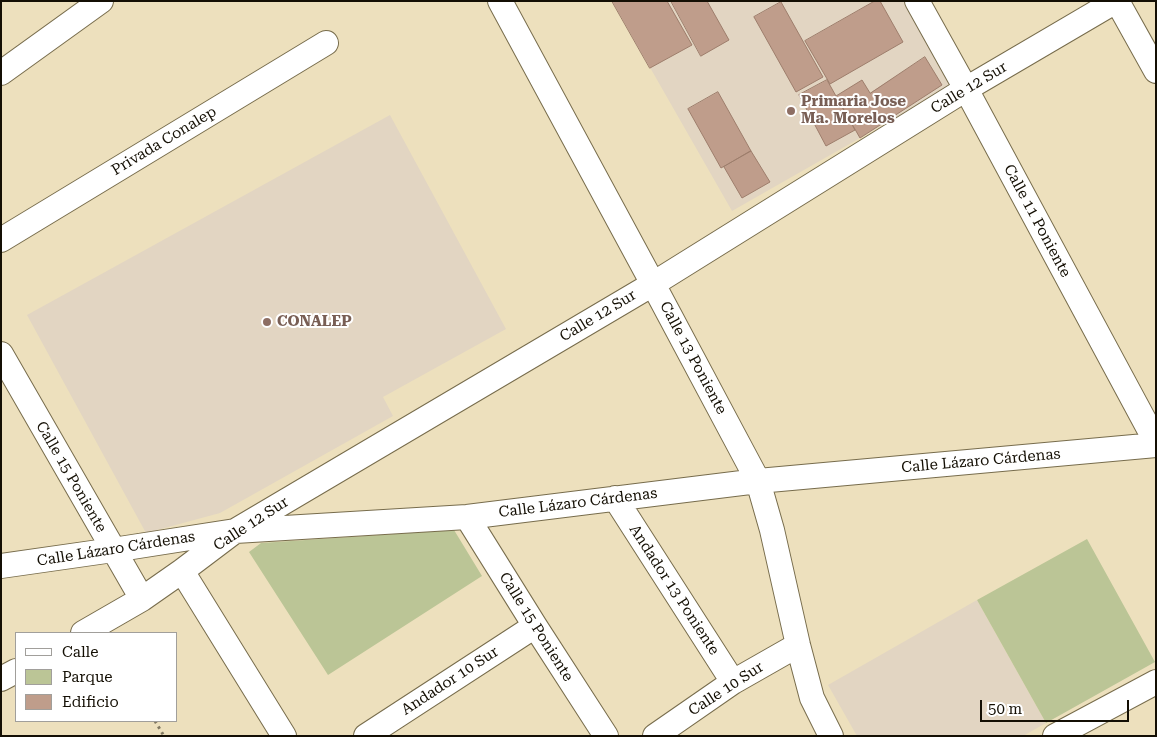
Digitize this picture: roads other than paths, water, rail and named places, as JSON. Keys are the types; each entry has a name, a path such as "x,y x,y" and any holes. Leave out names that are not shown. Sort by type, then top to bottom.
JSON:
{"street":[{"path":"1,73 101,1"},
{"name":"Calle 13 Poniente","path":"500,1 758,481 772,530 812,698 831,736"},
{"name":"Calle 11 Poniente","path":"918,1 1156,444"},
{"path":"1116,1 1156,72"},
{"name":"Calle 12 Sur","path":"84,632 142,599 235,531 653,284 966,89 1116,1"},
{"name":"Privada Conalep","path":"1,240 326,43"},
{"name":"Calle 15 Poniente","path":"1,354 142,599"},
{"name":"Calle Lázaro Cárdenas","path":"1,566 235,531 467,517 758,481 1156,444"},
{"name":"Andador 13 Poniente","path":"615,498 733,682"},
{"name":"Calle 15 Poniente","path":"467,517 606,736"},
{"path":"182,571 284,736"},
{"name":"Andador 10 Sur","path":"366,736 535,626"},
{"name":"Calle 10 Sur","path":"655,736 733,682 798,645"},
{"path":"1,679 15,672"},
{"path":"1055,736 1156,682"}],"place":[{"name":"Primaria Jose Ma. Morelos","path":"791,111"},
{"name":"CONALEP","path":"267,322"}]}
